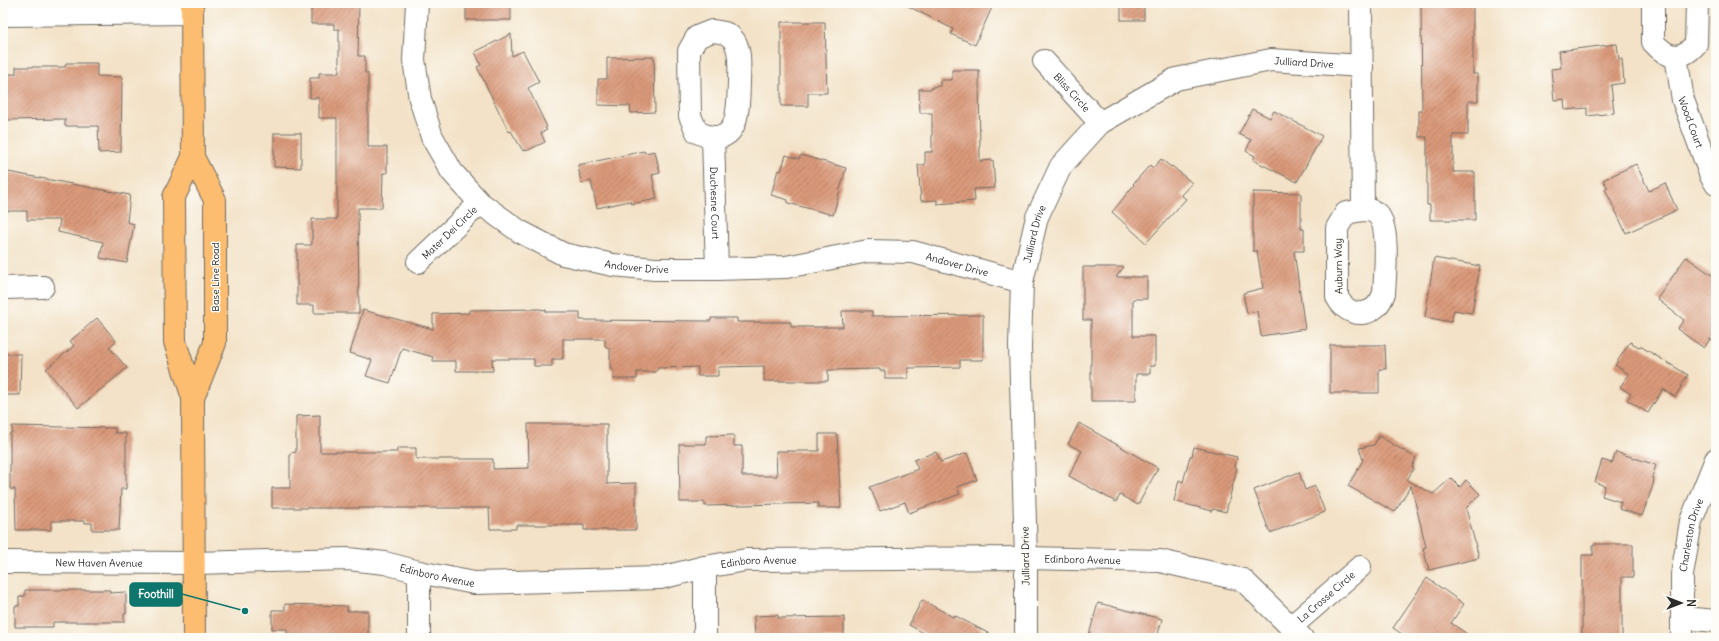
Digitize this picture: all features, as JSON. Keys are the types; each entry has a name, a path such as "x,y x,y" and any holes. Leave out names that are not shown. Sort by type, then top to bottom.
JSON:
{"main road":[{"name":"Base Line Road","path":"192,8 193,157 174,197 175,342 193,398 194,638"},
{"name":"Base Line Road","path":"193,157 215,200 215,343 193,398"}],"street":[{"name":"Andover Drive","path":"417,3 414,60 420,99 432,137 452,172 480,203 519,231 563,254 614,265 655,269 717,269 786,267 868,251 913,252 1022,282"},
{"path":"1361,3 1363,210"},
{"path":"1653,3 1653,42 1662,53 1676,56 1689,52 1696,44 1697,3"},
{"path":"3,15 192,8"},
{"name":"Wood Court","path":"1676,56 1683,100 1711,176 1716,184"},
{"name":"Julliard Drive","path":"1026,638 1026,558 1020,346 1022,282 1037,217 1061,166 1100,123 1176,79 1271,60 1362,66"},
{"name":"Bliss Circle","path":"1044,61 1100,123"},
{"name":"Duchesne Court","path":"713,137 717,269"},
{"name":"Mater Dei Circle","path":"418,262 480,203"},
{"path":"3,288 43,288"},
{"name":"Charleston Drive","path":"1682,628 1682,575 1691,521 1716,459"},
{"name":"Edinboro Avenue","path":"194,563 348,559 385,563 419,572 474,583 660,578 705,567 746,560 1026,558 1160,561 1243,580 1297,632"},
{"name":"New Haven Avenue","path":"3,562 194,563"},
{"path":"705,567 705,638"},
{"name":"La Crosse Circle","path":"1297,632 1360,567"},
{"path":"419,572 419,638"},
{"path":"1682,628 1716,621"}],"building":[{"path":"311,3 359,3 358,56 365,56 365,73 368,73 368,147 387,147 387,173 383,173 382,208 358,208 359,313 314,313 314,305 297,305 297,245 311,245 312,219 337,219 337,118 319,118 319,98 310,98 310,78 319,78 319,73 339,73 339,29 334,29 334,24 311,24"},
{"path":"466,3 511,3 511,20 466,20"},
{"path":"902,3 994,3 975,45 951,34 953,29"},
{"path":"1121,3 1144,3 1144,20 1121,20"},
{"path":"1421,3 1473,3 1473,74 1478,74 1478,101 1468,101 1468,135 1453,135 1453,172 1475,172 1475,220 1430,220 1430,205 1427,205 1427,137 1419,137 1419,111 1422,111"},
{"path":"781,22 825,22 827,93 808,93 808,106 781,106"},
{"path":"511,34 512,56 523,51 539,82 528,88 547,127 545,128 547,130 541,133 545,142 526,151 525,149 523,151 511,131 509,132 477,67 481,65 475,52"},
{"path":"1617,44 1619,59 1622,59 1624,83 1611,85 1614,113 1587,116 1587,108 1565,110 1564,99 1554,100 1551,69 1561,68 1559,51"},
{"path":"654,57 655,112 631,113 630,106 598,105 598,79 607,79 607,58"},
{"path":"66,63 97,63 97,76 122,77 121,152 99,153 98,126 65,126 65,119 3,120 3,74 16,74 16,67 65,67"},
{"path":"952,70 979,70 980,161 993,160 995,188 974,189 975,201 937,204 937,200 921,201 918,165 925,165 925,152 932,152 932,113 920,113 919,89 932,89 932,87 940,86 940,80 952,80"},
{"path":"1252,109 1270,118 1274,111 1322,136 1297,182 1253,160 1255,156 1246,151 1251,140 1239,134"},
{"path":"274,133 301,133 301,168 274,167"},
{"path":"644,151 645,153 655,151 660,173 652,175 657,199 631,204 630,201 597,208 591,181 581,183 578,165"},
{"path":"786,155 799,159 801,155 846,168 833,215 788,203 788,200 771,195 778,170 781,171"},
{"path":"1161,159 1192,183 1181,195 1186,199 1146,243 1112,212 1134,185 1133,184 1150,165 1153,168"},
{"path":"1636,164 1649,191 1665,183 1677,210 1626,233 1605,189 1608,188 1603,180"},
{"path":"3,171 130,195 127,222 134,224 127,263 100,258 103,242 58,232 60,220 27,220 27,211 3,211"},
{"path":"1253,192 1301,193 1301,229 1304,229 1304,251 1294,251 1305,329 1261,336 1257,311 1247,313 1243,293 1263,288 1257,251 1253,251"},
{"path":"1686,257 1716,278 1716,343 1710,339 1704,348 1677,329 1684,320 1657,299"},
{"path":"1434,258 1480,266 1472,313 1454,310 1451,322 1425,317"},
{"path":"1083,267 1124,267 1116,277 1147,277 1147,299 1133,299 1133,336 1155,336 1155,366 1150,366 1150,374 1136,374 1136,401 1091,401 1091,320 1083,320"},
{"path":"363,310 433,329 433,314 469,313 469,310 546,310 546,312 580,312 580,320 711,321 711,318 737,318 737,322 791,322 791,327 843,327 842,311 872,311 872,316 983,315 983,360 960,360 960,367 908,368 908,379 885,379 885,371 880,371 880,369 828,370 828,381 764,381 764,366 718,367 718,376 698,376 698,367 658,368 656,372 637,372 637,379 613,379 613,369 610,369 610,349 605,346 605,339 563,339 563,359 552,359 552,366 534,366 534,359 492,359 493,371 456,371 456,361 433,361 433,357 402,348 390,383 366,376 372,360 350,353"},
{"path":"97,318 116,341 109,347 127,368 78,408 46,369 74,346 70,341"},
{"path":"1630,342 1639,347 1640,346 1688,375 1675,397 1663,389 1648,413 1627,400 1631,394 1620,387 1629,374 1615,365"},
{"path":"1330,345 1385,345 1386,369 1379,369 1379,393 1330,393"},
{"path":"3,354 21,354 20,395 3,395"},
{"path":"320,415 320,452 397,452 397,448 416,448 416,459 493,459 493,469 529,468 528,424 607,424 607,484 636,483 636,530 584,530 584,525 516,525 516,529 490,529 489,508 272,508 272,488 290,488 290,453 296,452 296,416"},
{"path":"1079,423 1158,468 1138,505 1120,495 1116,502 1069,476 1082,451 1068,444"},
{"path":"12,426 115,428 115,433 126,433 126,489 121,489 119,530 92,530 92,523 85,523 85,521 51,521 51,530 16,530 15,489 10,489 10,433 12,433"},
{"path":"819,434 837,434 841,508 818,508 818,503 705,506 705,502 680,502 679,444 706,444 706,436 734,435 734,446 742,446 742,476 777,476 776,451 819,451"},
{"path":"1379,436 1416,458 1412,467 1414,468 1407,480 1433,494 1451,478 1460,487 1466,480 1480,494 1466,508 1479,558 1429,570 1423,548 1426,547 1411,485 1395,512 1348,486 1363,460 1359,448 1374,445"},
{"path":"1194,447 1237,457 1235,467 1237,468 1226,512 1213,509 1212,511 1174,501 1179,480 1183,482"},
{"path":"936,452 941,462 967,453 977,480 957,487 960,494 909,513 905,502 880,511 870,487 918,469 914,460"},
{"path":"1616,452 1656,465 1652,477 1654,478 1653,485 1642,516 1619,509 1621,502 1602,496 1605,486 1595,482 1602,460 1612,463"},
{"path":"1299,472 1305,490 1315,486 1325,512 1270,533 1254,490"},
{"path":"1593,544 1633,544 1633,577 1622,577 1622,638 1582,638 1582,555 1593,555"},
{"path":"1427,578 1464,604 1451,623 1473,638 1408,638 1393,628"},
{"path":"25,590 110,590 110,593 126,592 126,614 124,614 124,622 53,622 53,627 15,627 15,606 19,606 19,597 25,596"},
{"path":"922,600 997,638 933,638 909,625"},
{"path":"1098,603 1162,619 1157,638 1088,638"},
{"path":"285,604 347,606 347,611 368,611 368,638 287,638 287,629 272,629 272,610 285,610"},
{"path":"778,615 778,618 844,617 844,638 755,638 754,616"}],"place":[{"name":"Foothill","path":"245,611"}]}
